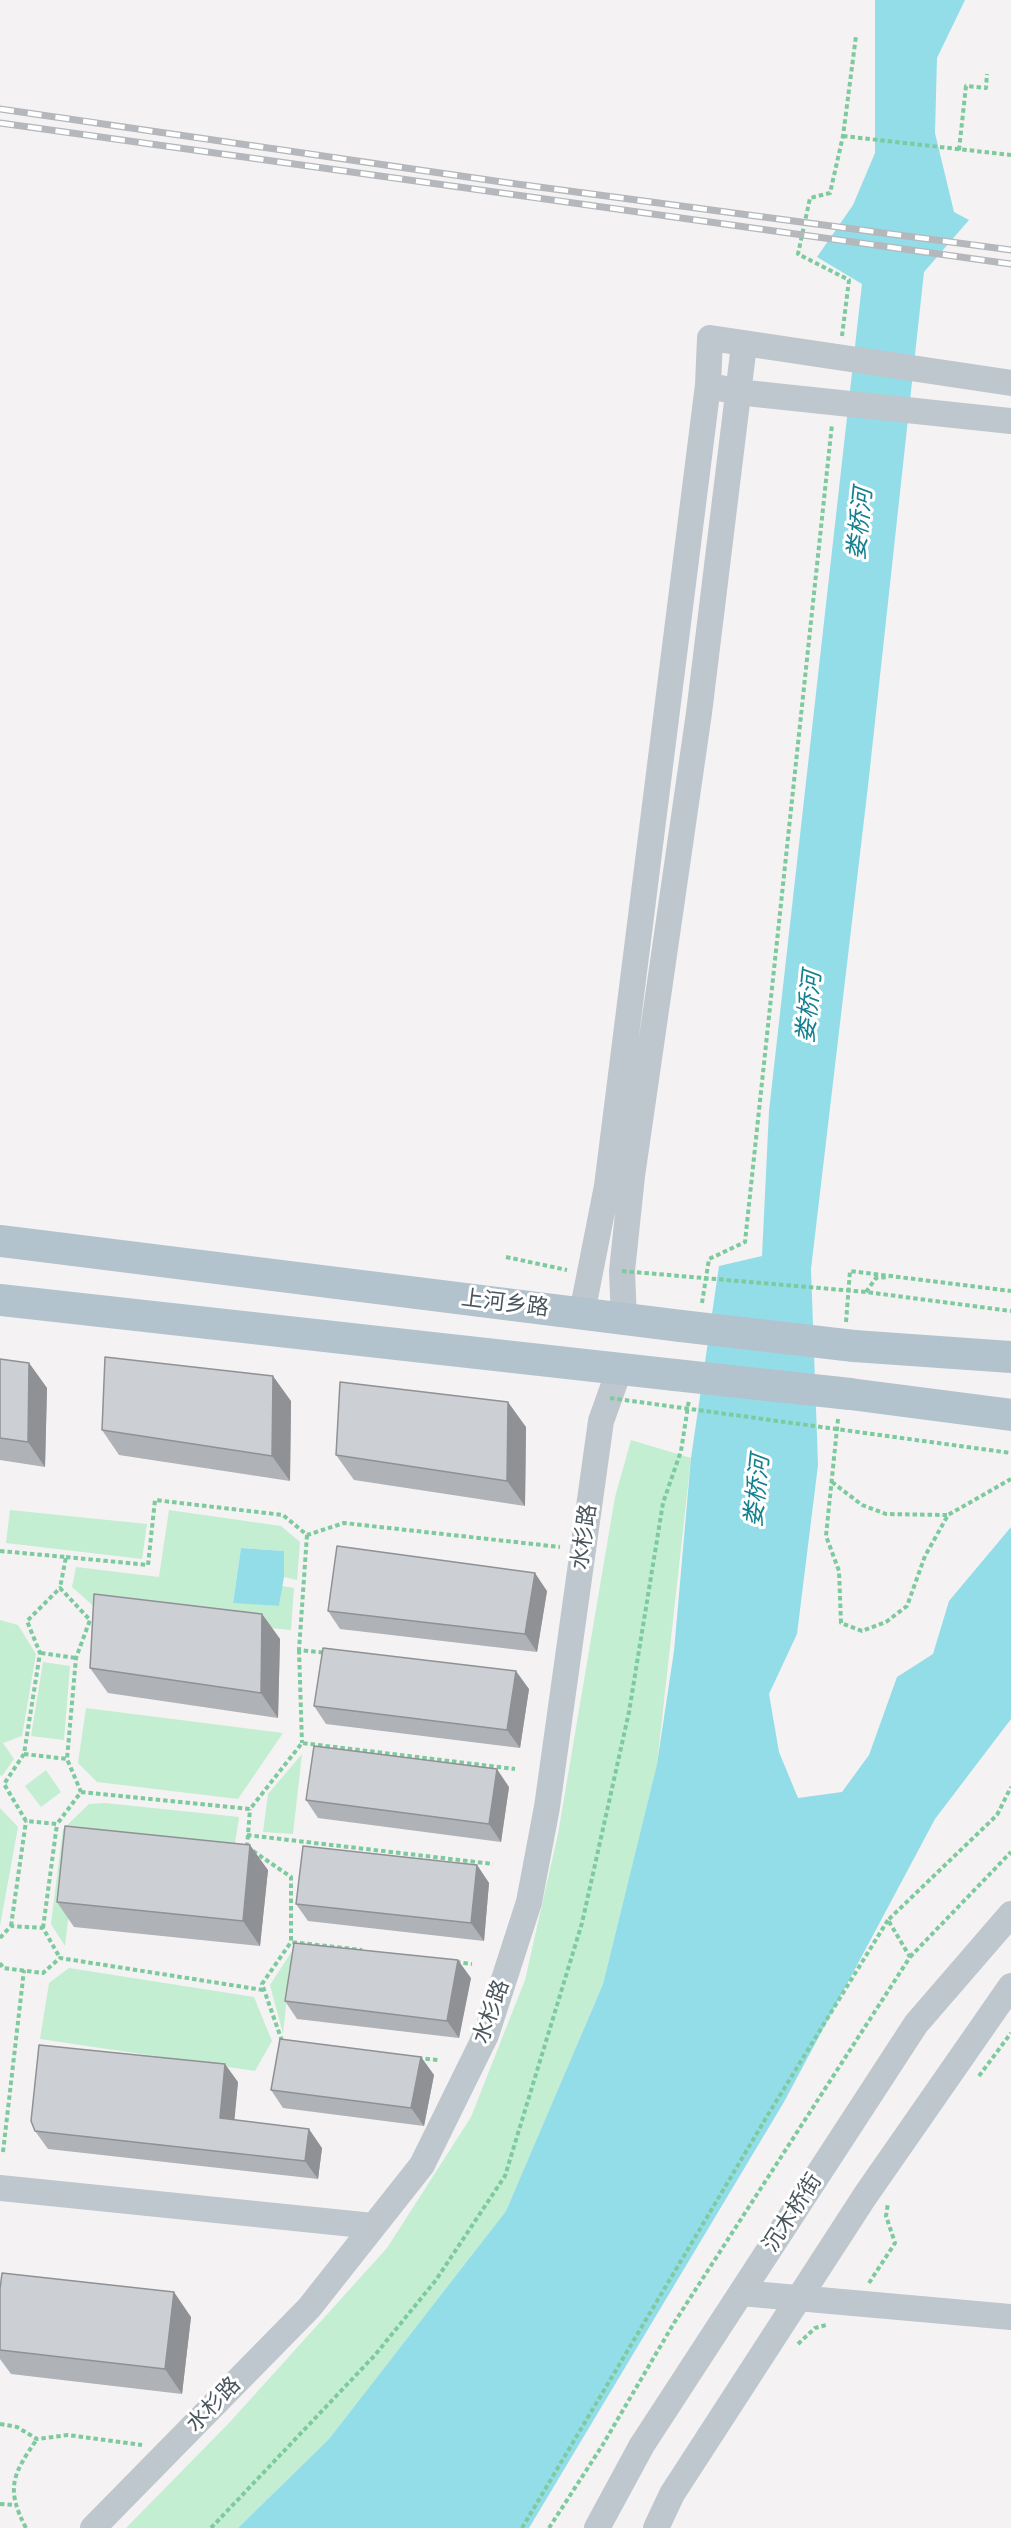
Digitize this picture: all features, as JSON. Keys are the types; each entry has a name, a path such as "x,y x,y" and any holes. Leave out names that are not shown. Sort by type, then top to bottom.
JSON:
{"main road":[{"name":"上河乡路","path":"0,1241 681,1326 850,1338 1011,1358"},
{"path":"0,1300 675,1374 844,1403 1011,1415"}],"street":[{"path":"582,1313 607,1186 708,385 710,338 744,345 1011,383"},
{"path":"624,1319 622,1271 632,1176 699,713 744,345"},
{"path":"708,385 737,392 1011,421"},
{"name":"水杉路","path":"93,2528 309,2308 422,2165 486,2036 529,1902 547,1807 601,1422 620,1368"},
{"name":"沉木桥街","path":"597,2528 642,2445 916,2024 1011,1914"},
{"path":"656,2528 672,2494 865,2196 1011,1986"},
{"path":"0,2188 373,2226"},
{"path":"741,2293 1011,2318"}],"path":[{"path":"960,150 966,86 986,88 987,74"},
{"path":"843,136 1011,155"},
{"path":"506,1257 588,1274 622,1271 866,1292 1011,1311"},
{"path":"850,1338 850,1271 1011,1291"},
{"path":"866,1292 876,1278 898,1276"},
{"path":"610,1398 1011,1453"},
{"path":"844,1403 826,1536 839,1571 841,1623 862,1631 885,1622 907,1606 925,1556 948,1515"},
{"path":"832,1482 862,1505 886,1514 948,1515 1011,1479"},
{"path":"0,1551 148,1565 155,1500 283,1515 307,1535"},
{"path":"307,1535 344,1523 583,1550"},
{"path":"291,2042 280,2040 262,1984 291,1942 291,1877 246,1845 250,1809 302,1743 299,1650 307,1535"},
{"path":"0,1938 11,1926 26,1821 2,1784 24,1754 40,1653 27,1621 60,1588 66,1557"},
{"path":"60,1588 90,1620 76,1658 67,1759 81,1792"},
{"path":"299,1650 335,1654"},
{"path":"40,1653 76,1658"},
{"path":"302,1743 515,1769"},
{"path":"24,1754 67,1759"},
{"path":"522,2528 763,2123 888,1920 997,1815 1011,1787"},
{"path":"81,1792 250,1809"},
{"path":"60,1958 43,1928 57,1824 81,1792"},
{"path":"26,1821 57,1824"},
{"path":"247,1835 493,1864"},
{"path":"549,2528 602,2446 674,2323 910,1957 1011,1852"},
{"path":"888,1920 910,1957"},
{"path":"11,1926 43,1928"},
{"path":"291,1942 371,1951"},
{"path":"0,1963 3,1968 43,1973 60,1958"},
{"path":"60,1958 263,1990"},
{"path":"450,1961 472,1964"},
{"path":"3,2152 24,1970"},
{"path":"416,2057 438,2060"},
{"path":"0,2424 17,2427 37,2439 68,2435 171,2449"},
{"path":"26,2528 14,2505 16,2470 37,2439"},
{"path":"0,2504 14,2505"}],"green space":[{"path":"631,1440 691,1458 657,1764 603,1984 506,2211 329,2439 238,2528 126,2528 229,2423 387,2248 471,2117 525,1980 558,1834 615,1497"},
{"path":"10,1510 147,1524 142,1559 6,1543"},
{"path":"169,1510 281,1526 300,1542 297,1580 284,1577 284,1551 241,1548 233,1602 279,1606 282,1586 294,1588 291,1630 99,1611 72,1587 76,1567 159,1577"},
{"path":"0,1620 18,1625 36,1654 22,1736 3,1743 14,1759 2,1776 0,1775"},
{"path":"43,1662 70,1666 64,1740 31,1736"},
{"path":"86,1708 283,1733 238,1799 97,1782 78,1763"},
{"path":"302,1754 293,1834 263,1832 268,1794"},
{"path":"46,1770 61,1792 41,1807 25,1786"},
{"path":"105,1803 239,1817 233,1856 78,1839 65,1946 51,1924 63,1829 89,1804"},
{"path":"0,1808 18,1827 0,1926"},
{"path":"292,1951 283,2034 270,1985"},
{"path":"69,1968 254,1997 272,2041 255,2071 40,2039 49,1983"}],"water":[{"name":"娄桥河","path":"875,0 965,0 937,58 935,133 954,212 969,220 924,272 868,786 811,1269 818,1465 797,1634 769,1694 779,1752 798,1798 842,1792 869,1755 897,1677 933,1654 949,1601 1011,1527 1011,1719 935,1819 784,2102 529,2528 238,2528 329,2439 506,2211 603,1984 657,1764 674,1651 691,1458 719,1266 762,1256 769,1111 862,284 817,257 853,205 875,153"},
{"path":"241,1548 284,1551 284,1577 279,1606 233,1603"}],"building":[{"path":"105,1357 273,1376 272,1456 102,1430"},
{"path":"0,1359 29,1363 28,1442 0,1438"},
{"path":"340,1382 508,1402 507,1481 336,1455"},
{"path":"337,1546 535,1573 525,1634 328,1611"},
{"path":"94,1594 262,1614 261,1693 90,1668"},
{"path":"323,1648 516,1671 507,1730 314,1706"},
{"path":"314,1746 497,1769 489,1824 306,1800"},
{"path":"65,1826 250,1845 243,1921 57,1902"},
{"path":"303,1846 477,1865 471,1923 296,1904"},
{"path":"294,1943 458,1960 447,2021 285,2001"},
{"path":"280,2039 421,2057 411,2108 271,2090"},
{"path":"39,2045 225,2064 220,2118 309,2129 305,2161 35,2131 31,2121"},
{"path":"2,2273 174,2292 165,2369 0,2350"}],"railway":[{"path":"0,109 509,183 1011,250"},
{"path":"0,123 1011,264"}]}
